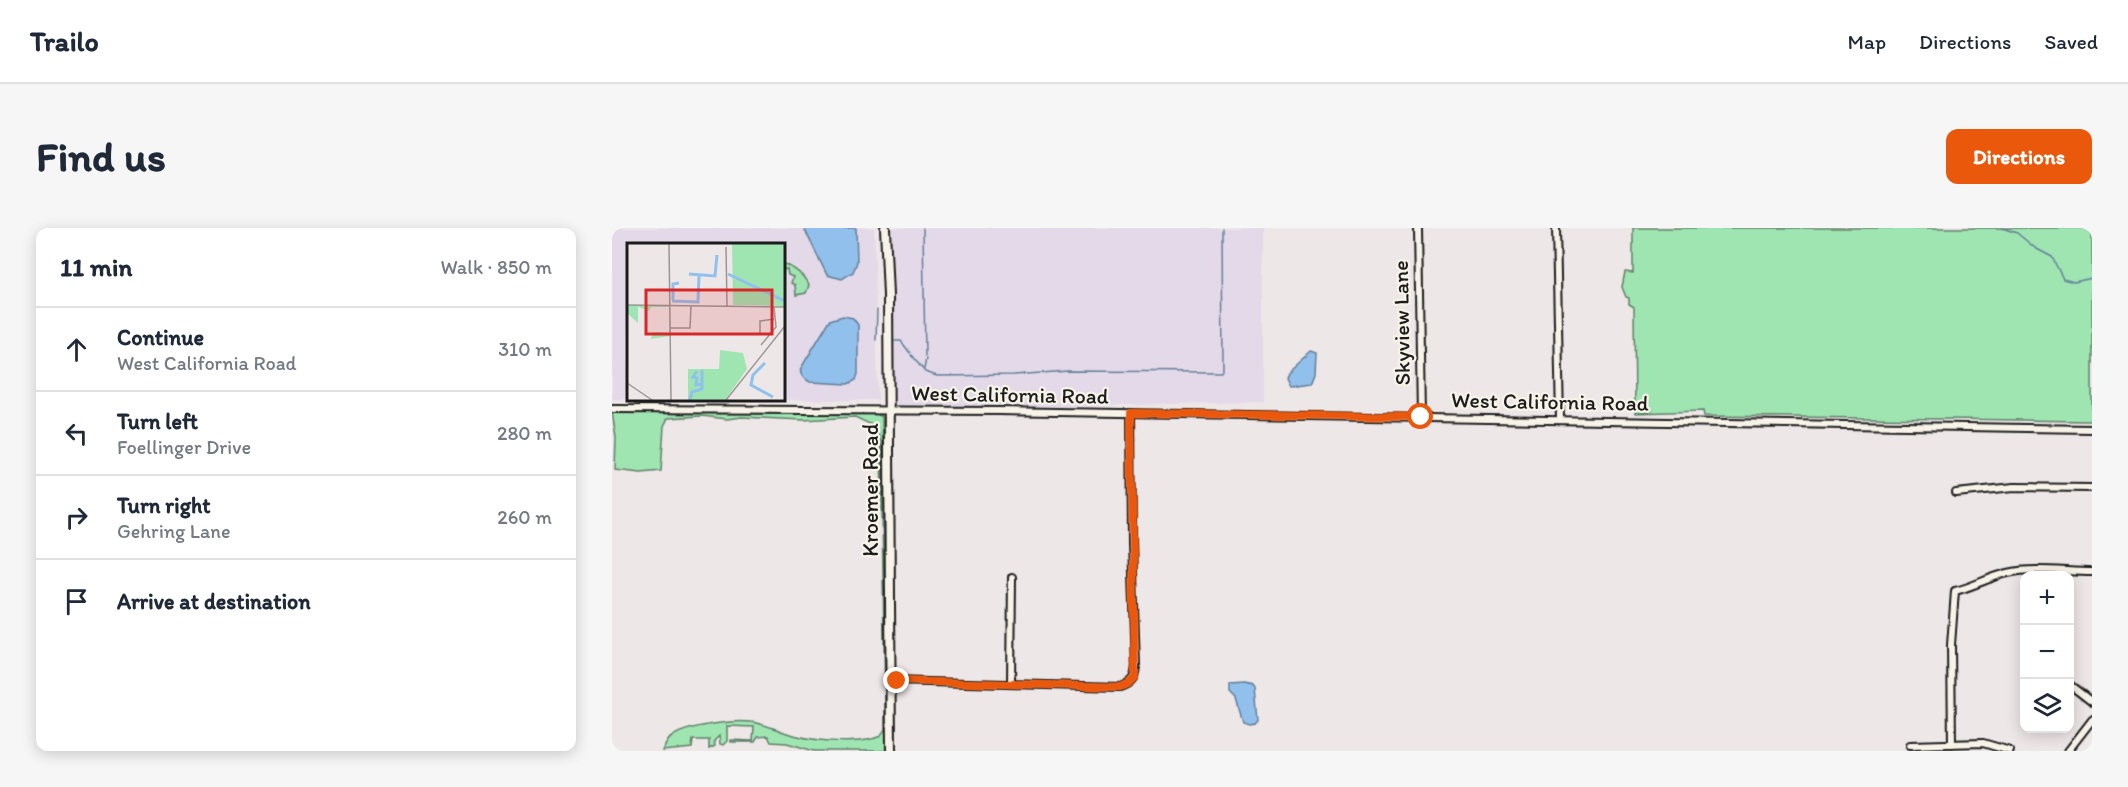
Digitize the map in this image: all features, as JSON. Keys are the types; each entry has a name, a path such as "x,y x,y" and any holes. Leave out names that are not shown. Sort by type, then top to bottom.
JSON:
{"street":[{"name":"Kroemer Road","path":"885,228 888,295 891,751"},
{"name":"Skyview Lane","path":"1418,228 1421,417"},
{"path":"1556,228 1560,420"},
{"name":"West California Road","path":"612,409 1131,413 2092,429"},
{"path":"890,681 1120,687 1135,677 1131,413"},
{"path":"1956,494 2014,487 2092,488"},
{"path":"1952,744 1951,645 1955,591 2014,572 2092,572"},
{"path":"1011,684 1012,577"},
{"path":"2074,688 2092,702"},
{"path":"2068,751 2092,720"},
{"path":"1910,745 1983,743 2000,746 2010,751"}],"shaded area":[{"path":"612,228 874,228 878,400 784,400 784,243 627,243 627,399 612,399"},
{"path":"885,228 1263,228 1263,402 888,410"}],"green space":[{"path":"1633,228 2092,228 2092,421 1704,416 1703,411 1635,413 1634,307 1629,304 1629,298 1626,297 1622,287 1625,272 1633,273"},
{"path":"784,264 804,278 809,285 806,293 796,295 795,285 791,283 793,277 788,275 787,269 784,270"},
{"path":"612,412 877,414 882,417 887,751 814,751 787,743 771,742 768,736 758,737 755,742 731,742 731,740 753,741 754,727 727,726 727,741 723,745 720,744 719,736 714,741 715,746 709,749 709,740 693,740 692,748 663,751 670,739 680,732 732,722 765,725 811,739 848,742 881,736 885,729 885,710 881,445 879,436 872,425 855,417 803,420 742,417 727,419 702,416 668,418 664,426 661,471 641,473 615,470 616,437"}],"water":[{"path":"804,228 856,228 857,262 853,272 842,279 827,275"},
{"path":"843,316 853,318 858,325 856,380 848,384 810,382 802,376 801,368 830,320"},
{"path":"1311,351 1317,353 1316,373 1312,383 1289,386 1285,378 1287,373"},
{"path":"1230,685 1253,686 1255,689 1258,720 1255,723 1243,722 1236,699 1230,693"}],"waterway":[{"path":"923,228 925,356"},
{"path":"911,355 925,372 937,376 1014,375 1068,371 1221,372 1223,368 1222,228"},
{"path":"2002,228 2017,233 2035,248 2052,257 2063,279 2074,282 2092,278"},
{"path":"876,340 877,310"},
{"path":"895,341 901,341 910,353"},
{"path":"924,369 926,359"}],"route":[{"path":"897,681 1120,687 1135,677 1131,413 1421,417"}]}
